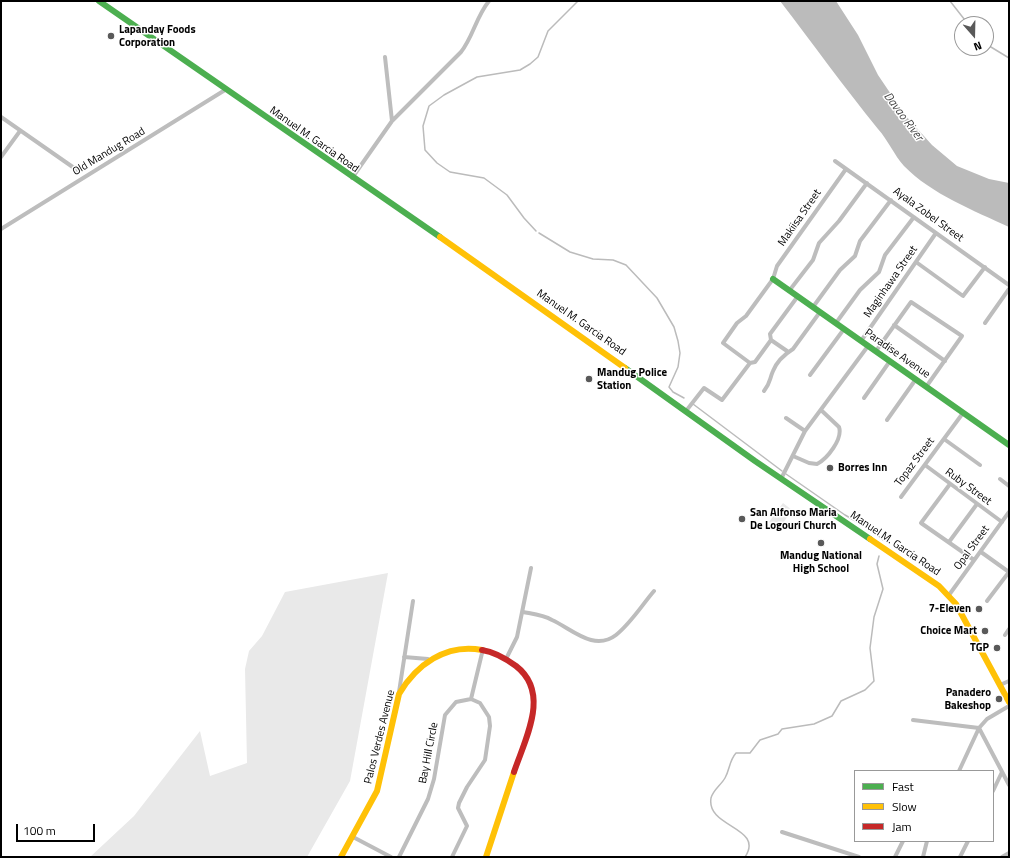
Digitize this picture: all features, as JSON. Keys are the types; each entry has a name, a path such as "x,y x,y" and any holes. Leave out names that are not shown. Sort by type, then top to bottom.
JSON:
{"main road":[{"name":"Manuel M. Garcia Road","path":"99,1 352,178 500,278 781,479 949,595 956,604 1009,702"},
{"name":"Paradise Avenue","path":"773,279 1009,445"},
{"name":"Palos Verdes Avenue","path":"341,857 377,790 399,694 409,677 428,660 454,650 470,648 483,649 506,659 521,669 531,685 534,698 534,714 486,857"}],"street":[{"path":"352,178 392,121 467,45 482,9 489,1"},
{"path":"385,56 392,121"},
{"name":"Old Mandug Road","path":"1,229 225,90"},
{"path":"1,117 77,170"},
{"path":"1,157 20,131"},
{"name":"Ayala Zobel Street","path":"835,161 1009,285"},
{"name":"Makiisa Street","path":"750,363 723,343 737,323 746,316 773,279 777,266 846,169"},
{"path":"790,291 813,260 819,243 839,221 867,183"},
{"path":"813,307 840,270 855,256 860,241 891,200"},
{"name":"Maginhawa Street","path":"836,324 860,290 879,272 885,255 914,217"},
{"name":"Maginhawa Street","path":"861,341 936,232"},
{"path":"916,262 963,296 985,267"},
{"path":"985,323 1009,289"},
{"path":"686,411 704,388 722,400 750,363 755,362 771,340 770,334 798,296"},
{"path":"876,351 911,302 962,336 926,387"},
{"path":"764,391 771,380 773,371 787,351 793,349 820,312"},
{"path":"894,325 945,361"},
{"path":"810,375 844,329"},
{"path":"771,340 787,351"},
{"path":"781,479 794,456 805,431 868,346"},
{"path":"864,398 890,361"},
{"path":"887,420 916,379"},
{"path":"794,456 809,463 817,464 822,461 836,443 840,435 839,427 821,410"},
{"name":"Topaz Street","path":"901,497 963,413"},
{"path":"786,418 805,431"},
{"name":"Topaz Street","path":"944,439 980,464"},
{"name":"Ruby Street","path":"924,465 1002,522"},
{"path":"1000,479 1009,486"},
{"path":"950,484 921,523 974,560"},
{"path":"949,542 977,504"},
{"name":"Opal Street","path":"949,595 1009,512"},
{"path":"980,552 1009,572 987,601"},
{"path":"506,659 517,637 531,568"},
{"path":"523,612 552,619 588,640 607,639 615,636 625,626 654,591"},
{"path":"399,694 413,601"},
{"path":"1005,635 1009,629"},
{"path":"452,857 467,826 458,808 460,799 482,766 488,751 490,726 488,717 480,703 471,699 483,649"},
{"path":"404,656 428,660"},
{"path":"1000,685 1009,681"},
{"name":"Bay Hill Circle","path":"400,857 424,810 432,788 446,715 456,702 471,699"},
{"path":"959,770 979,728 987,719 1009,706"},
{"path":"913,720 979,728"},
{"path":"979,728 1009,785"},
{"path":"994,789 1002,772"},
{"path":"782,832 859,857"},
{"path":"353,837 391,857"},
{"path":"895,857 902,842"},
{"path":"923,857 927,842"},
{"path":"960,857 968,842"},
{"path":"1002,857 1009,853"}],"shaded area":[{"path":"783,503 792,510 779,529 769,522"},
{"path":"388,573 350,781 307,857 90,857 134,816 200,731 210,776 247,763 245,669 249,651 262,636 285,592"}],"water":[{"name":"Davao River","path":"780,1 836,1 858,35 878,75 905,115 932,145 957,166 989,179 1009,183 1009,227 940,193 915,176 904,166 882,133"}],"waterway":[{"path":"536,231 507,195 484,178 450,172 437,163 425,150 423,126 429,106 444,95 477,77 520,70 530,64 538,57 548,31 578,1"},
{"path":"950,1 962,16"},
{"path":"994,49 1009,58"},
{"path":"539,233 570,252 593,259 613,260 626,265 657,298 674,327 680,353 678,367 669,387 673,392 684,398"},
{"path":"693,404 782,471"},
{"path":"786,474 845,515 873,531 883,540"},
{"path":"745,857 749,847 747,839 742,833 717,816 712,808 712,795 725,778 732,759 736,753 750,753 760,740 778,734 782,729 814,724 832,716 841,701 865,690 874,681 870,648 874,617 883,589 877,564 879,556"}],"traffic: fast":[{"path":"99,1 440,237"},
{"path":"773,279 1009,445"},
{"path":"625,368 755,461 870,539"}],"traffic: slow":[{"path":"440,237 625,368"},
{"path":"870,539 939,586 956,604 1009,702"},
{"path":"341,857 377,791 399,694 406,683 423,665 444,653 456,650 482,650"},
{"path":"486,857 514,772"}],"traffic: jam":[{"path":"482,650 500,656 516,666 526,677 532,689 534,703 529,731 514,772"}],"place":[{"name":"Lapanday Foods Corporation","path":"111,36"},
{"name":"Mandug Police Station","path":"589,379"},
{"name":"Borres Inn","path":"830,468"},
{"name":"San Alfonso Maria De Logouri Church","path":"742,519"},
{"name":"Mandug National High School","path":"821,543"},
{"name":"7-Eleven","path":"979,609"},
{"name":"Choice Mart","path":"985,631"},
{"name":"TGP","path":"997,648"},
{"name":"Panadero Bakeshop","path":"999,699"}]}
